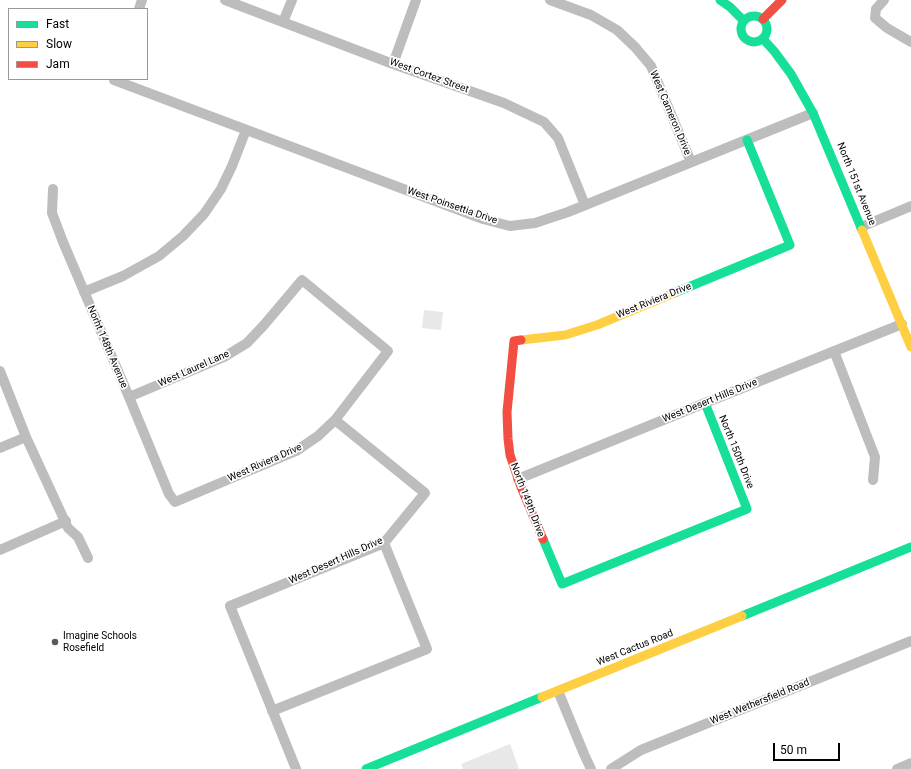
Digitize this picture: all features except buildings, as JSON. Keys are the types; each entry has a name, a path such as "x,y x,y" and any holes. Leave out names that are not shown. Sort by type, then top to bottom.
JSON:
{"street":[{"name":"West Cortez Street","path":"225,0 393,64 504,103 544,122 558,138 585,205"},
{"path":"283,22 292,0"},
{"path":"393,64 416,0"},
{"name":"West Cameron Drive","path":"550,0 591,15 617,30 635,47 650,66 691,162"},
{"path":"720,0 730,7 744,21"},
{"path":"763,19 782,0"},
{"path":"884,0 876,10 875,18 887,28 911,42"},
{"path":"755,16 763,19 767,26 767,31 763,39 755,42 744,38 742,34 742,25 744,21 755,16"},
{"name":"North 151st Avenue","path":"763,39 791,74 813,113 911,347"},
{"name":"West Poinsettia Drive","path":"114,80 482,219 510,226 535,223 585,205 813,113"},
{"path":"84,292 123,276 159,256 183,236 204,214 221,189 246,130"},
{"name":"West Riviera Drive","path":"514,341 565,335 597,325 790,245 747,140"},
{"name":"Norht 148th Avenue","path":"53,189 52,213 62,242 129,397 168,494 175,502"},
{"path":"861,227 911,206"},
{"name":"West Riviera Drive","path":"175,502 296,451 318,436 335,420 388,351 302,280"},
{"name":"West Laurel Lane","path":"129,397 224,357 247,342 264,325 302,280"},
{"name":"West Desert Hills Drive","path":"518,479 902,324"},
{"name":"North 149th Drive","path":"514,341 507,412 510,455 518,479 562,584"},
{"path":"834,351 875,457 873,480"},
{"path":"0,371 26,437 68,528 78,537 88,558"},
{"name":"North 150th Drive","path":"562,584 747,509 705,403"},
{"name":"West Desert Hills Drive","path":"272,711 230,606 384,542 425,493 335,420"},
{"path":"0,448 26,437"},
{"path":"0,550 66,522"},
{"path":"296,769 272,711 427,649 384,542"},
{"name":"West Cactus Road","path":"366,769 911,547"},
{"name":"West Wethersfield Road","path":"611,769 641,750 911,641"},
{"path":"558,691 591,769"},
{"path":"897,769 911,763"}],"shaded area":[{"path":"424,310 443,312 441,330 422,328"},
{"path":"510,744 519,769 463,769 461,764"}],"traffic: fast":[{"path":"720,0 730,7 744,21"},
{"path":"754,16 763,20 767,29 763,38 754,42 745,38 741,29 745,20 754,16"},
{"path":"763,39 791,74 813,113 862,230"},
{"path":"674,293 790,245 747,140"},
{"path":"543,539 562,584 747,509 705,403"},
{"path":"742,616 911,547"},
{"path":"366,769 542,697"}],"traffic: slow":[{"path":"862,230 911,347"},
{"path":"521,340 565,335 597,325 674,293"},
{"path":"542,697 742,616"}],"traffic: jam":[{"path":"763,19 782,0"},
{"path":"521,340 514,341 507,412 508,439 510,455 521,487 543,539"}],"place":[{"name":"Imagine Schools Rosefield","path":"55,642"}]}
